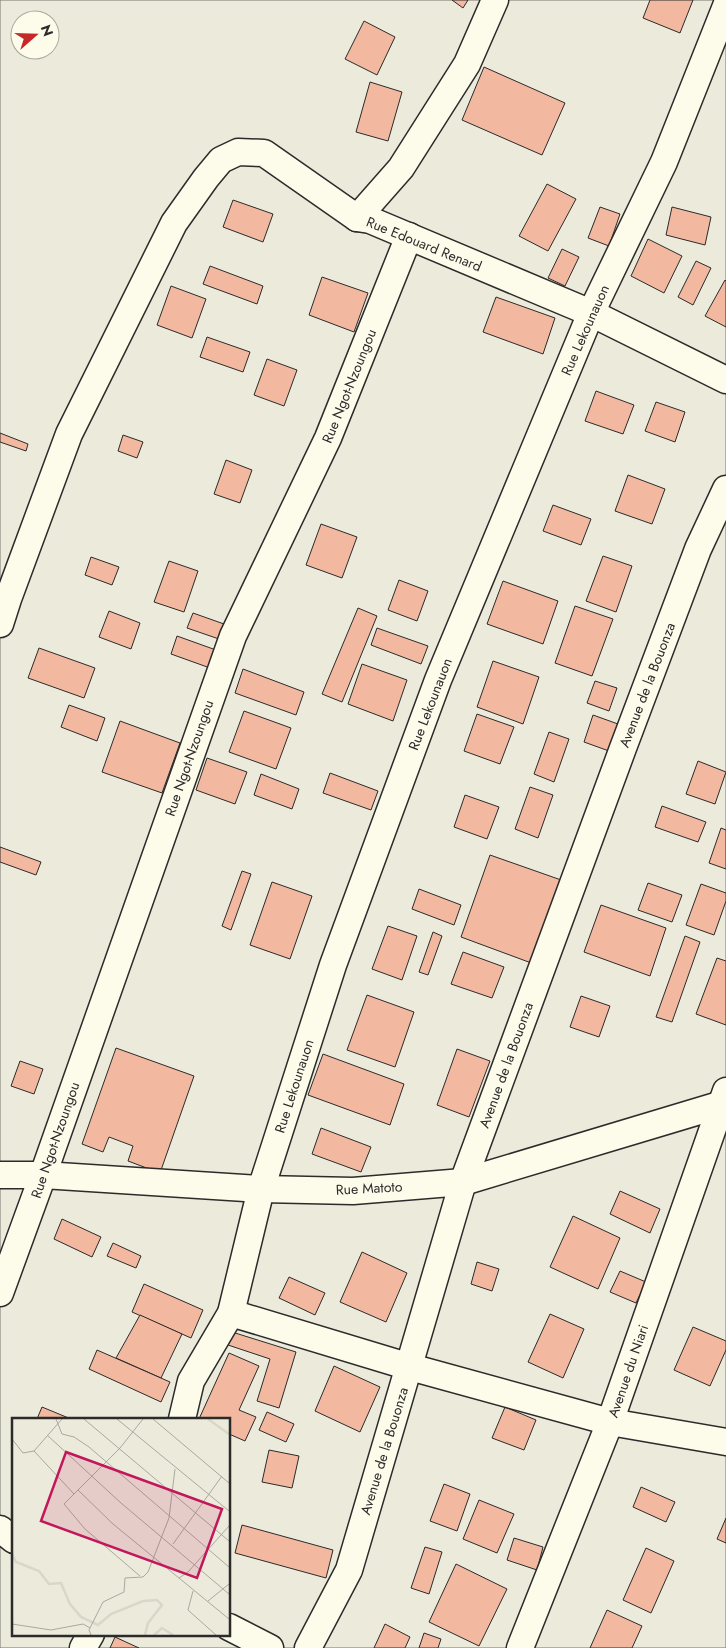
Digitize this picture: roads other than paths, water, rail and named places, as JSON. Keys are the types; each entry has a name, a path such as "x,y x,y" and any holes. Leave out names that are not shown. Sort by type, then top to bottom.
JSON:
{"street":[{"name":"Rue Edouard Renard","path":"357,218 402,168 467,64 494,0"},
{"name":"Rue Lekounauon","path":"182,1418 191,1381 231,1313 261,1189 333,965 438,680 591,312 664,162 726,6"},
{"path":"0,624 69,434 174,223 221,160 238,152 264,153 357,218"},
{"name":"Rue Edouard Renard","path":"357,218 370,220 591,312 726,380"},
{"name":"Rue Ngot-Nzoungou","path":"0,1293 233,636 328,438 409,236"},
{"name":"Avenue de la Bouonza","path":"308,1648 349,1570 463,1182 626,738 698,549 726,489"},
{"name":"Rue Matoto","path":"0,1175 43,1175 261,1189 353,1191 463,1182 725,1099"},
{"name":"Avenue du Niari","path":"520,1648 610,1422 725,1099"},
{"path":"231,1313 410,1367 610,1422 726,1442"},
{"path":"0,1529 12,1538"},
{"path":"230,1628 270,1648"},
{"path":"83,1648 90,1636"}]}
